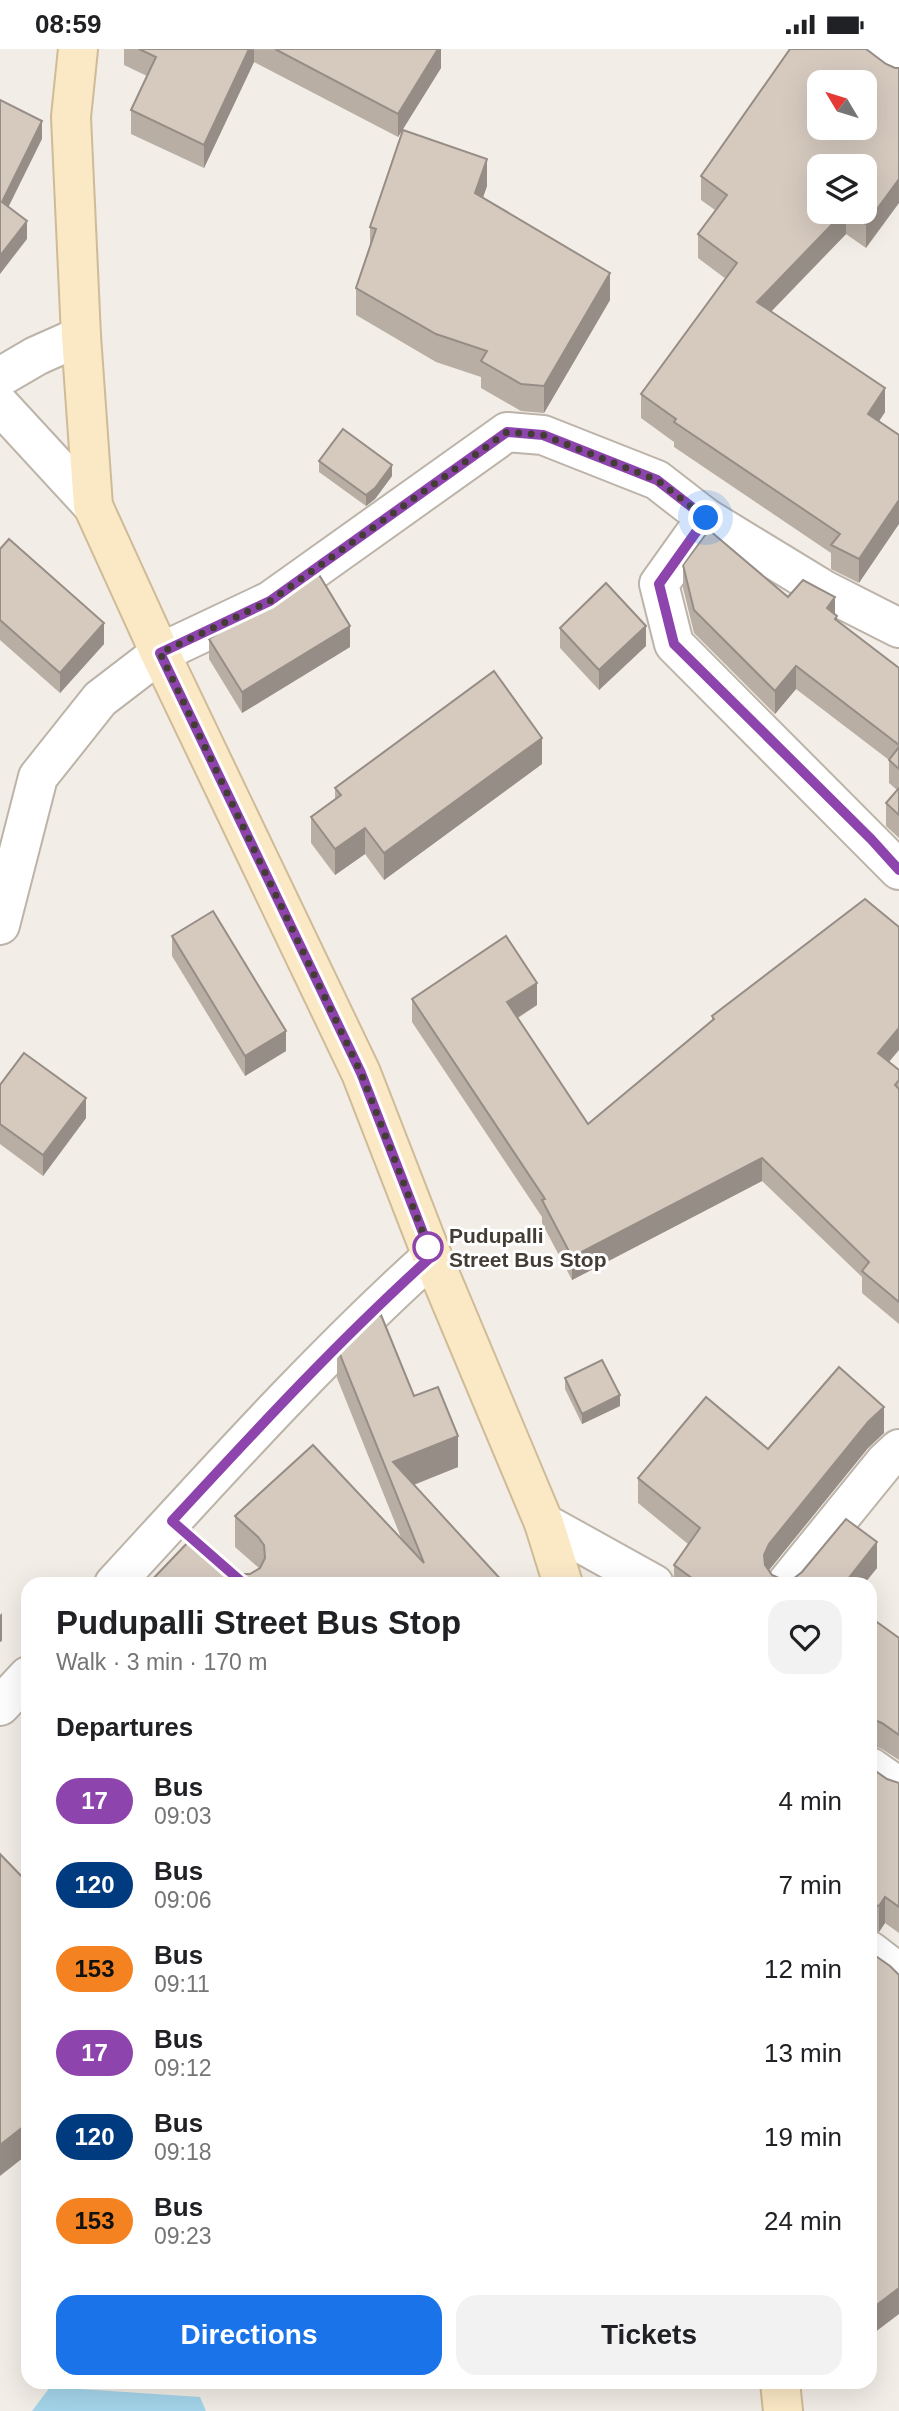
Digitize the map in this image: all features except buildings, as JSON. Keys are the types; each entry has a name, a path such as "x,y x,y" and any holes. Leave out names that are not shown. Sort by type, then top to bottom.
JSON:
{"street":[{"path":"78,49 71,117 81,336 93,506"},
{"path":"872,49 899,71"},
{"path":"0,377 36,356 81,336"},
{"path":"0,405 93,506 160,653 361,1073 432,1256 544,1523 561,1577"},
{"path":"0,925 38,777 100,699 160,653 270,601 507,432 543,435 657,480 706,518 824,590 899,628"},
{"path":"706,518 659,584 674,644 899,870"},
{"path":"123,1577 182,1530 261,1425 386,1297 432,1256"},
{"path":"792,1577 876,1473 899,1449"},
{"path":"544,1523 641,1577"},
{"path":"0,1706 21,1684"},
{"path":"877,1772 899,1787"},
{"path":"877,1956 899,1973"},
{"path":"781,2389 783,2411"}],"water":[{"path":"48,2389 80,2389 200,2397 206,2411 32,2411"}],"bus line":[{"name":"17","path":"236,1577 172,1521 386,1297 432,1256 361,1073 160,653 270,601 507,432 543,435 657,480 706,518 659,584 674,644 899,870"}],"place":[{"name":"Pudupalli Street Bus Stop","path":"428,1247"}],"route":[{"path":"428,1247 432,1256 361,1073 160,653 270,601 507,432 543,435 657,480 706,518"}]}
